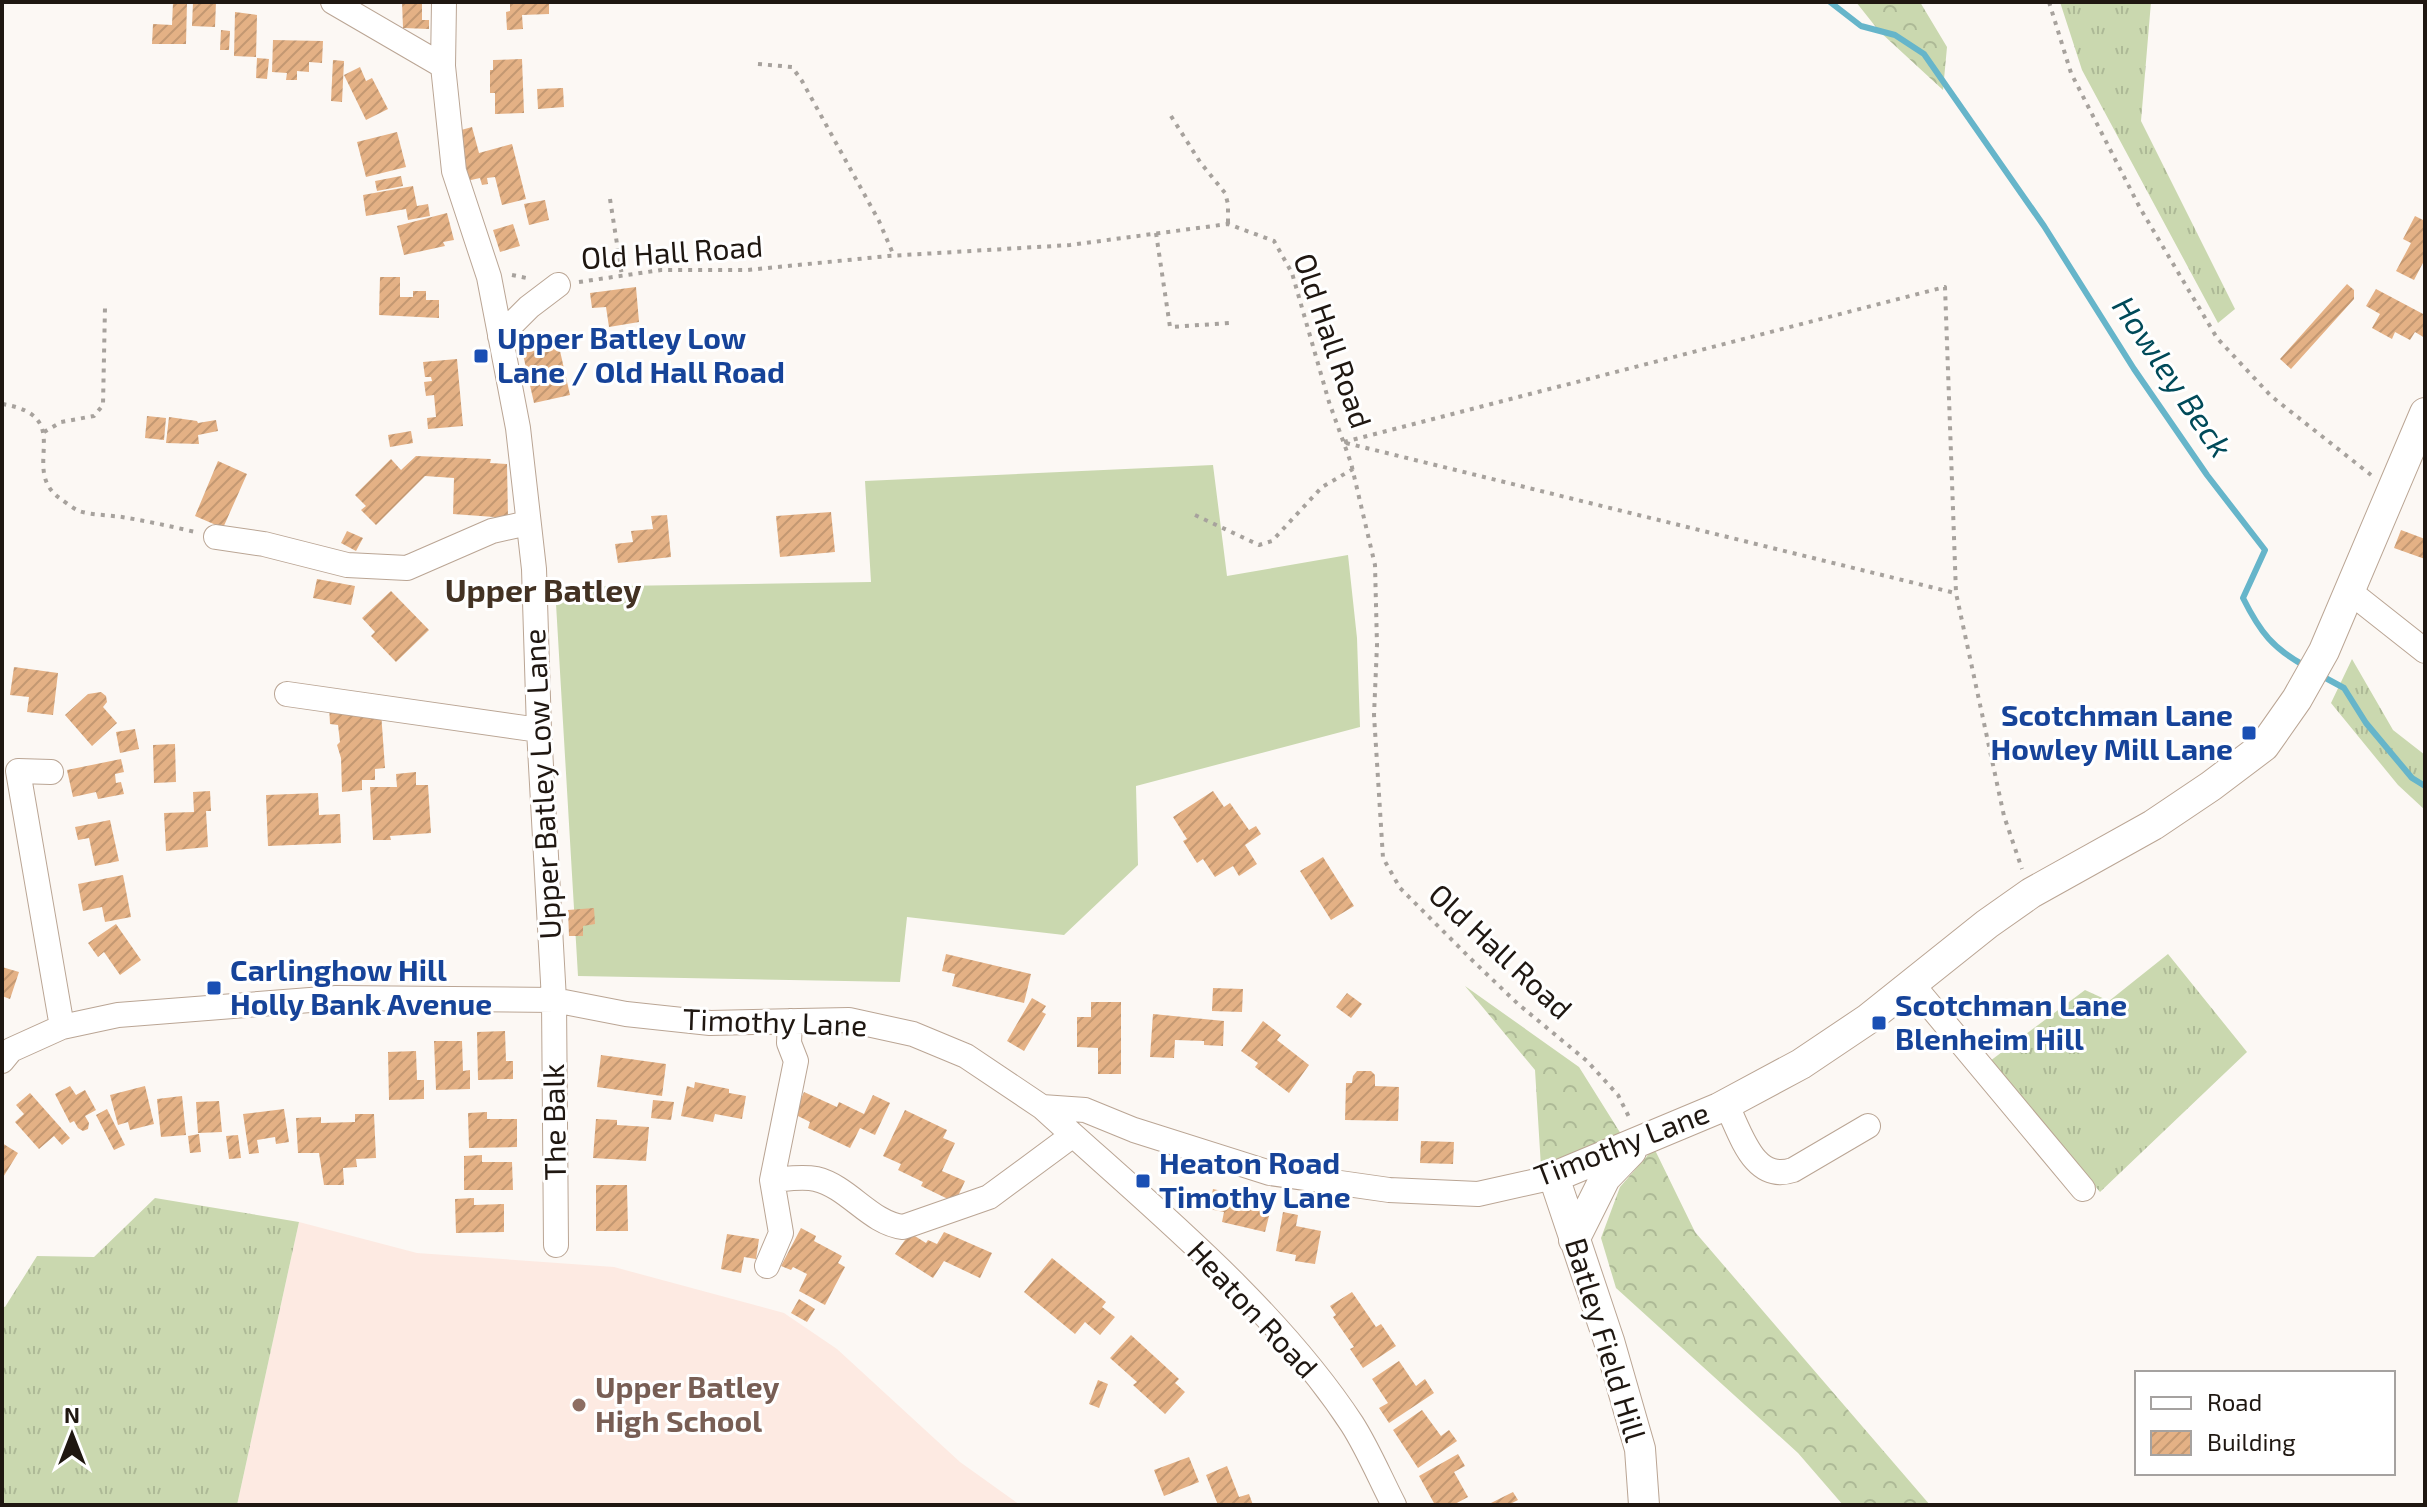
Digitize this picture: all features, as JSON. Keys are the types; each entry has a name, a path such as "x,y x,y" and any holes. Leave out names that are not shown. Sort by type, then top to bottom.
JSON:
{"main road":[{"name":"Timothy Lane","path":"1554,1177 1726,1104 1801,1064 1868,1019 2031,893 2153,825 2264,746 2297,699 2324,651 2425,413"},
{"path":"1574,1240 1605,1178 1641,1141"},
{"name":"Batley Field Hill","path":"1554,1177 1609,1341 1640,1449 1644,1505"}],"street":[{"path":"333,2 443,66"},
{"name":"Upper Batley Low Lane","path":"444,2 443,66 454,171 489,277 518,428 534,569 539,730 554,1000"},
{"path":"500,336 529,307 558,285"},
{"path":"216,537 264,544 347,565 407,568 492,531 528,523"},
{"path":"2349,591 2425,651"},
{"path":"287,694 539,730"},
{"path":"51,772 10,770 62,1027"},
{"path":"1912,984 2083,1189"},
{"name":"Timothy Lane","path":"2,1061 11,1050 62,1027 118,1015 336,998 554,1000 626,1014 710,1023 849,1020 913,1034 966,1056 1042,1107 1085,1110 1134,1130 1270,1173 1389,1190 1478,1194 1554,1177"},
{"name":"The Balk","path":"554,1000 556,1245"},
{"path":"767,1266 781,1233 772,1180 796,1061 789,1043 790,1021"},
{"path":"1726,1104 1757,1163 1772,1173 1793,1170 1868,1126"},
{"name":"Heaton Road","path":"1042,1107 1210,1261 1270,1321 1353,1425 1394,1505"},
{"path":"772,1180 819,1180 889,1225 903,1227 989,1197 1073,1135"}],"path":[{"path":"2049,2 2071,73 2140,208 2217,338 2271,396 2391,491"},
{"path":"758,64 792,67 802,81 879,221 894,256"},
{"path":"1171,116 1200,162 1225,193 1228,224"},
{"path":"610,199 622,276"},
{"name":"Old Hall Road","path":"489,277 511,275 558,285 661,270 748,270 894,256 1070,245 1228,224 1274,241 1292,273 1329,402 1353,469 1375,565 1377,645 1374,715 1383,858 1400,888 1518,1004 1587,1061 1618,1095 1641,1141"},
{"path":"1156,233 1170,327 1230,323"},
{"path":"1344,442 1945,287 1956,593 2004,816 2031,893"},
{"path":"44,432 61,422 94,416 103,405 105,307"},
{"path":"2,404 34,415 44,432 44,479 55,495 78,511 152,522 216,537"},
{"path":"1344,442 1956,593"},
{"path":"1195,515 1259,545 1272,541 1322,487 1353,469"}],"shaded area":[{"name":"Upper Batley High School","path":"299,1222 417,1253 614,1267 784,1313 837,1349 960,1462 1020,1505 237,1505"}],"green space":[{"path":"1856,2 1920,2 1947,47 1943,90 1879,31"},
{"path":"2060,2 2151,2 2141,121 2235,309 2218,323 2082,70"},
{"path":"1213,465 1227,576 1348,555 1357,638 1360,727 1136,786 1138,865 1064,935 907,917 900,982 578,976 555,587 871,582 865,481"},
{"path":"2352,659 2393,730 2425,755 2425,810 2398,785 2331,703"},
{"path":"2168,954 2247,1052 2100,1192 1990,1061 2085,990 2109,1001"},
{"path":"1465,986 1579,1067 1621,1134 1541,1167 1535,1070"},
{"path":"1654,1148 1695,1232 1930,1505 1843,1505 1798,1453 1616,1288 1601,1238 1620,1187"},
{"path":"155,1198 299,1222 237,1505 2,1505 2,1306 5,1307 37,1256 94,1257"}],"building":[{"path":"173,2 187,2 186,44 152,44 153,24 172,25"},
{"path":"193,2 216,2 215,27 192,26"},
{"path":"402,2 422,2 422,20 429,20 429,29 403,28"},
{"path":"510,2 549,2 549,14 522,15 523,29 507,30 506,12 510,11"},
{"path":"235,12 257,15 256,57 234,56"},
{"path":"221,30 230,31 229,50 220,50"},
{"path":"273,40 323,41 322,63 309,62 309,72 297,71 297,80 286,80 287,73 272,72"},
{"path":"257,58 269,59 267,79 256,78"},
{"path":"522,59 524,113 495,114 495,93 490,93 493,60"},
{"path":"333,60 344,61 342,102 331,101"},
{"path":"360,67 366,81 372,78 388,109 366,120 344,75"},
{"path":"563,88 564,107 538,109 537,89"},
{"path":"472,127 479,153 512,144 526,199 502,205 495,177 487,178 488,184 482,185 480,178 462,182 454,132"},
{"path":"397,132 406,167 366,177 357,142"},
{"path":"401,176 403,186 377,191 375,181"},
{"path":"413,186 417,206 428,204 430,216 408,220 406,209 366,216 363,195"},
{"path":"545,200 549,220 529,225 524,204"},
{"path":"447,213 454,240 443,242 445,246 404,255 397,226"},
{"path":"2415,216 2423,220 2425,216 2425,259 2414,280 2396,271 2411,243 2403,239"},
{"path":"513,224 520,246 500,252 493,230"},
{"path":"380,277 400,277 400,297 413,297 413,291 426,291 426,300 439,300 439,318 379,315"},
{"path":"2347,284 2354,290 2354,299 2291,369 2280,359"},
{"path":"636,287 639,322 609,327 606,307 592,308 590,293"},
{"path":"2376,289 2425,315 2425,338 2415,332 2410,340 2395,332 2392,339 2372,328 2380,314 2366,306"},
{"path":"558,342 570,395 534,403 522,350"},
{"path":"457,359 463,426 428,429 427,418 436,417 434,395 426,396 424,382 432,381 431,377 425,377 423,362"},
{"path":"147,416 166,418 164,440 145,438"},
{"path":"169,417 198,423 216,420 218,431 198,435 199,444 166,443"},
{"path":"411,431 413,443 390,447 388,435"},
{"path":"416,456 491,459 490,463 507,464 508,518 453,514 454,478 425,476 376,525 361,510 366,506 355,495 391,459 401,470"},
{"path":"218,461 247,474 223,528 195,516"},
{"path":"831,512 835,552 780,557 776,516"},
{"path":"667,515 671,557 618,563 615,544 633,542 631,531 653,529 651,516"},
{"path":"2401,530 2425,539 2425,559 2394,548"},
{"path":"347,531 363,538 356,551 341,543"},
{"path":"317,579 355,586 351,605 313,598"},
{"path":"391,591 429,630 396,662 371,636 375,632 362,618"},
{"path":"14,667 58,673 53,715 27,712 29,697 10,695"},
{"path":"101,692 107,702 103,707 117,723 92,746 65,715 88,694"},
{"path":"329,705 381,712 385,768 375,769 375,780 362,780 362,790 342,792 338,725 330,724"},
{"path":"135,729 139,749 120,753 116,732"},
{"path":"175,744 176,782 154,783 153,745"},
{"path":"121,759 124,772 115,774 116,783 121,782 124,794 98,799 96,792 73,797 67,770"},
{"path":"416,772 416,785 428,785 431,833 373,840 370,787 397,787 396,774"},
{"path":"210,791 211,811 206,811 208,847 166,851 164,813 194,812 193,792"},
{"path":"1213,791 1224,807 1230,803 1249,830 1256,826 1261,834 1245,845 1257,864 1239,876 1233,866 1215,877 1203,859 1197,863 1173,817"},
{"path":"318,793 319,815 340,814 341,843 268,846 266,795"},
{"path":"110,820 119,861 95,866 89,838 78,840 75,827"},
{"path":"1323,857 1354,906 1331,920 1300,871"},
{"path":"123,875 131,917 105,922 102,907 83,911 78,884"},
{"path":"594,908 595,924 583,926 583,936 569,936 568,910"},
{"path":"116,924 141,960 120,975 104,952 98,957 88,943"},
{"path":"946,954 1031,974 1024,1003 952,986 955,974 942,971"},
{"path":"2,967 19,972 10,999 2,996"},
{"path":"1213,988 1243,989 1242,1012 1212,1011"},
{"path":"1347,993 1362,1004 1351,1018 1336,1007"},
{"path":"1032,998 1046,1006 1042,1012 1046,1014 1024,1051 1007,1041"},
{"path":"1091,1002 1121,1002 1121,1074 1098,1074 1098,1048 1077,1047 1077,1017 1091,1017"},
{"path":"1153,1014 1224,1021 1223,1046 1204,1045 1204,1041 1175,1040 1174,1058 1150,1057"},
{"path":"1263,1021 1281,1035 1277,1040 1309,1065 1289,1093 1255,1067 1258,1063 1241,1051"},
{"path":"505,1031 506,1061 513,1061 513,1079 478,1080 477,1032"},
{"path":"434,1041 462,1041 463,1071 470,1070 470,1089 436,1090"},
{"path":"416,1051 417,1080 424,1080 424,1099 389,1100 388,1052"},
{"path":"601,1055 666,1064 662,1096 597,1087"},
{"path":"1357,1071 1371,1071 1375,1075 1375,1086 1399,1087 1398,1121 1345,1120 1346,1083 1352,1083"},
{"path":"695,1082 746,1096 742,1119 715,1114 713,1122 681,1116 687,1086 694,1088"},
{"path":"70,1086 76,1095 85,1090 96,1110 85,1116 89,1123 88,1129 83,1131 74,1121 70,1123 55,1094"},
{"path":"145,1086 154,1124 130,1130 128,1122 118,1125 110,1095"},
{"path":"804,1092 837,1107 839,1102 864,1114 873,1095 890,1103 875,1135 860,1128 850,1148 808,1128 810,1122 794,1114"},
{"path":"30,1093 70,1138 62,1145 54,1136 39,1149 15,1122 24,1114 16,1105"},
{"path":"182,1096 186,1135 161,1137 157,1099"},
{"path":"653,1100 674,1102 671,1120 651,1118"},
{"path":"219,1101 222,1132 198,1133 196,1102"},
{"path":"107,1109 125,1145 114,1150 96,1115"},
{"path":"284,1109 289,1142 276,1144 275,1137 257,1140 259,1153 249,1154 243,1114"},
{"path":"905,1110 947,1130 943,1138 955,1143 942,1171 965,1181 958,1196 950,1200 921,1186 923,1182 898,1170 901,1164 883,1156"},
{"path":"487,1112 487,1119 517,1119 517,1147 469,1148 468,1113"},
{"path":"355,1114 374,1114 376,1158 356,1159 357,1167 343,1168 344,1185 324,1185 319,1153 298,1153 296,1118 321,1117 321,1123 355,1122"},
{"path":"596,1119 617,1120 617,1125 649,1127 646,1161 593,1158"},
{"path":"199,1134 201,1152 190,1153 188,1136"},
{"path":"238,1135 241,1158 229,1159 226,1136"},
{"path":"1421,1141 1454,1142 1453,1164 1420,1163"},
{"path":"2,1143 18,1153 2,1179"},
{"path":"482,1155 482,1162 512,1162 513,1190 464,1190 464,1156"},
{"path":"596,1185 627,1185 628,1231 596,1231"},
{"path":"1213,1189 1252,1198 1250,1207 1270,1212 1265,1232 1222,1222 1224,1212 1209,1209"},
{"path":"474,1198 474,1205 504,1204 504,1232 456,1233 455,1199"},
{"path":"1283,1212 1298,1215 1296,1226 1321,1231 1315,1264 1295,1261 1296,1255 1276,1251"},
{"path":"801,1228 816,1236 814,1241 842,1256 838,1263 845,1267 825,1305 799,1291 807,1274 793,1267 791,1270 781,1266"},
{"path":"944,1232 992,1253 980,1278 944,1261 933,1278 895,1254 910,1233 926,1243 928,1240 937,1244"},
{"path":"727,1234 759,1239 756,1259 744,1257 741,1273 721,1269"},
{"path":"1052,1258 1106,1302 1102,1307 1115,1317 1100,1335 1085,1322 1075,1334 1024,1292"},
{"path":"1352,1292 1376,1327 1381,1324 1396,1346 1363,1368 1350,1349 1354,1347 1333,1317 1336,1315 1330,1306"},
{"path":"799,1299 815,1309 807,1322 791,1313"},
{"path":"1131,1335 1179,1379 1175,1383 1185,1392 1165,1414 1133,1385 1137,1382 1110,1358"},
{"path":"1399,1361 1416,1386 1425,1379 1434,1393 1389,1423 1379,1408 1388,1403 1372,1379"},
{"path":"1098,1380 1108,1384 1099,1408 1089,1404"},
{"path":"1422,1410 1441,1436 1449,1430 1457,1441 1418,1468 1393,1430"},
{"path":"1458,1454 1465,1466 1454,1472 1468,1497 1453,1505 1435,1505 1419,1476"},
{"path":"1189,1457 1199,1482 1164,1496 1154,1470"},
{"path":"1227,1466 1239,1497 1249,1494 1253,1505 1218,1505 1206,1475"},
{"path":"1513,1492 1518,1500 1508,1505 1487,1505"}],"waterway":[{"name":"Howley Beck","path":"1830,2 1861,26 1895,35 1924,54 2044,226 2134,369 2207,475 2265,550 2243,598 2255,621 2269,638 2307,667"},
{"name":"Howley Beck","path":"2320,675 2344,688 2366,723 2412,778 2425,786"}],"place":[{"name":"Upper Batley Low Lane / Old Hall Road","path":"481,356"},
{"name":"Scotchman Lane Howley Mill Lane","path":"2249,733"},
{"name":"Carlinghow Hill Holly Bank Avenue","path":"214,988"},
{"name":"Scotchman Lane Blenheim Hill","path":"1879,1023"},
{"name":"Heaton Road Timothy Lane","path":"1143,1181"},
{"name":"Upper Batley High School","path":"579,1405"}],"district":[{"name":"Upper Batley","path":"543,591"}]}
